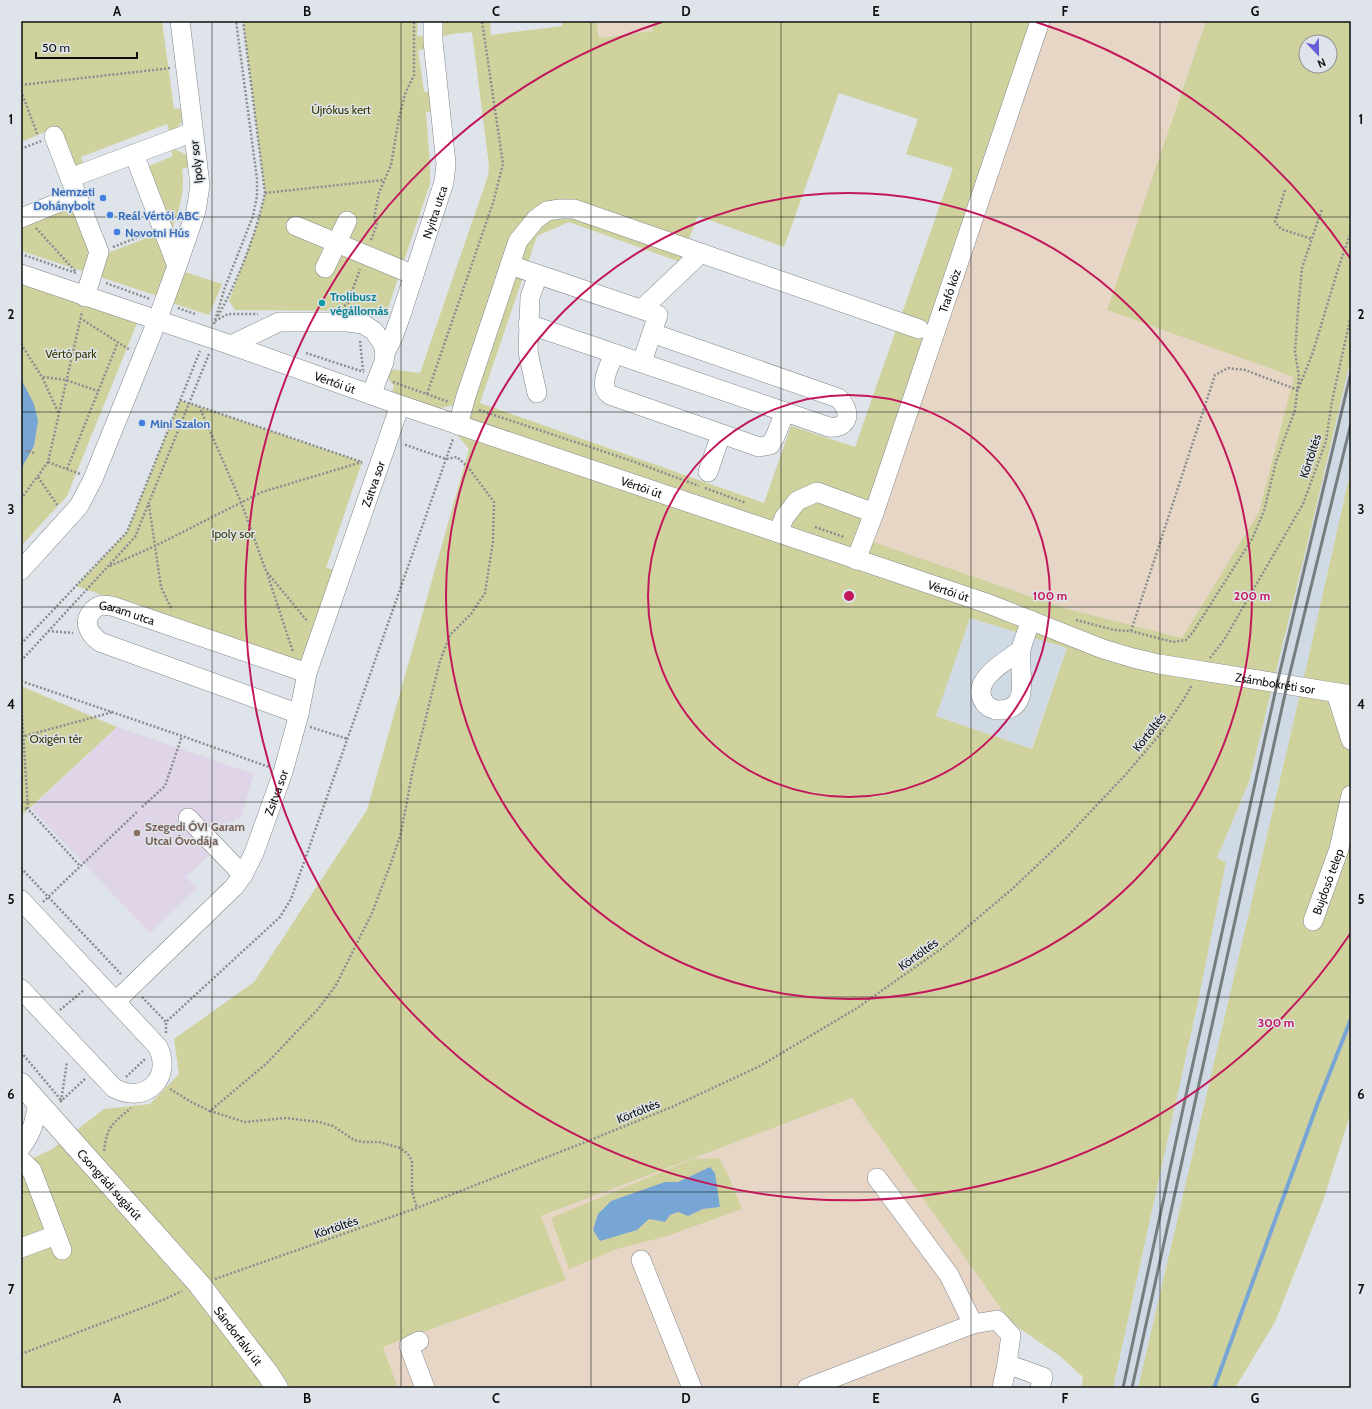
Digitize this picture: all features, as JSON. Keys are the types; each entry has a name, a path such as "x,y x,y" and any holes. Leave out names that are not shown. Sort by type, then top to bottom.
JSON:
{"main road":[{"name":"Csongrádi sugárút","path":"21,1084 49,1106 98,1171 191,1288"},
{"name":"Sándorfalvi út","path":"191,1288 244,1342 277,1388"}],"street":[{"name":"Ipoly sor","path":"21,570 79,506 93,479 164,303 196,211 200,185 180,21"},
{"name":"Nyitra utca","path":"371,395 371,375 384,362 385,353 399,322 444,182 446,164 433,21"},
{"name":"Trafó köz","path":"859,551 874,513 1040,21"},
{"path":"23,217 134,154 193,132"},
{"path":"47,139 74,187 99,252 92,278 85,296"},
{"path":"134,154 177,266"},
{"path":"458,425 463,405 518,241 536,219 547,211 560,208 574,209 919,329"},
{"path":"325,268 347,221"},
{"path":"296,226 414,275"},
{"path":"642,309 701,254"},
{"path":"510,265 658,315 642,362"},
{"name":"Vértói út","path":"21,274 208,339 231,345 458,425 778,533 859,551 1103,649 1133,658 1199,672"},
{"path":"537,393 528,352 528,324 530,297 538,275"},
{"path":"231,345 279,322 358,323 364,324 374,331 383,344 385,353"},
{"path":"528,324 829,427 835,428 841,425 846,419 848,412 844,403 838,398 652,333"},
{"path":"614,354 605,379 604,388 610,395 759,447 770,445 776,437 785,412"},
{"name":"Zsitva sor","path":"116,1001 234,888 243,875 254,853 283,772 298,718 303,672 320,636 400,405"},
{"path":"708,472 721,434"},
{"path":"778,533 784,518 797,500 817,492 874,513"},
{"name":"Garam utca","path":"298,718 100,642 87,626 88,618 93,610 101,606 112,606 303,672"},
{"path":"1021,650 1031,620"},
{"name":"Zsámbokréti sor","path":"1199,672 1343,694"},
{"path":"1343,694 1351,740"},
{"name":"Bujdosó telep","path":"1313,921 1339,849 1351,795"},
{"path":"188,818 243,875"},
{"path":"21,990 114,1088 127,1094 140,1093 152,1086 157,1081 163,1068 161,1053 158,1046 27,906"},
{"path":"21,1147 35,1123 49,1106"},
{"path":"21,1160 32,1171 59,1242 21,1248"},
{"path":"877,1178 948,1275 973,1324"},
{"path":"641,1260 692,1388"},
{"path":"807,1388 973,1324 997,1320 1011,1335 1002,1388"},
{"path":"419,1341 409,1346 424,1388"},
{"path":"1007,1364 1043,1377 1040,1388"}],"path":[{"path":"21,644 127,532 201,349 208,339 225,287 252,216 257,196 257,179 236,21"},
{"path":"215,321 232,289 260,216 265,193 243,21"},
{"path":"339,311 348,303 377,224 374,218 378,193 391,165 399,118 405,94 414,75 414,21"},
{"path":"427,394 493,203 503,164 482,21"},
{"path":"21,85 186,66"},
{"path":"21,91 47,139 21,149"},
{"path":"265,193 384,180"},
{"path":"1285,190 1275,222 1281,229 1312,239"},
{"path":"1053,629 1064,617 1114,630 1131,630 1173,642 1186,640 1193,632 1252,538 1264,511 1276,462 1295,410 1299,377 1295,352 1302,268 1322,209"},
{"path":"21,254 77,273 23,217"},
{"path":"99,252 162,228"},
{"path":"1298,390 1313,352 1351,232"},
{"path":"92,278 200,316"},
{"path":"21,499 48,462 85,296"},
{"path":"207,319 215,321 228,314 258,314"},
{"name":"Körtöltés","path":"21,1354 191,1288 417,1208 672,1107 760,1066 857,1008 941,949 1011,890 1065,839 1127,773 1161,733 1184,699 1199,672 1224,640 1303,504 1326,441 1332,401 1351,315"},
{"path":"80,318 142,358"},
{"path":"358,323 371,375 632,461 748,504"},
{"path":"21,661 136,537 210,353 208,339"},
{"path":"67,469 118,342"},
{"path":"21,344 42,377 59,414"},
{"path":"1131,630 1215,375 1228,368 1245,370 1298,390"},
{"path":"42,377 66,380 98,391"},
{"path":"108,567 155,546 262,492 363,463 180,400"},
{"path":"199,406 241,502 286,632 303,672"},
{"path":"210,1111 267,1063 319,1008 336,985 372,913 401,833 412,769 440,660 450,635 471,614 485,593 493,541 494,502 468,467 457,458 446,459 388,439"},
{"path":"26,452 27,450 34,453"},
{"path":"48,462 93,479"},
{"path":"38,477 59,507 69,518"},
{"path":"149,504 161,587 180,629"},
{"path":"812,526 859,551"},
{"path":"266,571 320,636"},
{"path":"48,631 92,634"},
{"path":"21,681 283,772"},
{"path":"21,699 22,737 28,809 80,866"},
{"path":"22,737 113,712"},
{"path":"298,718 348,740"},
{"path":"142,807 165,786 182,736"},
{"path":"21,808 28,809"},
{"path":"27,906 80,866 138,811"},
{"path":"49,1019 96,980"},
{"path":"49,1106 71,1042"},
{"path":"21,1052 49,1106"},
{"path":"49,1106 96,1069"},
{"path":"157,1081 192,1103 210,1111 245,1122 286,1118 319,1122 333,1126 354,1140 363,1142 379,1142 400,1148 408,1154 412,1161 412,1191 417,1208"},
{"path":"98,1171 104,1156 106,1137 111,1126 141,1100 140,1093"}],"shaded area":[{"path":"596,21 652,21 653,31 599,38"},
{"path":"1032,21 1206,21 1107,310 1295,376 1259,513 1182,638 1064,608 859,537"},
{"path":"1351,358 1351,469 1307,664 1138,1388 1113,1388 1199,997 1226,862 1217,858 1249,782"},
{"path":"970,617 1067,648 1031,749 936,716"},
{"name":"Szegedi ÓVI Garam Utcai Óvodája","path":"117,727 254,774 240,819 235,817 233,823 228,821 226,825 223,824 210,854 186,877 197,888 150,933 31,808"},
{"path":"852,1098 1011,1323 996,1388 398,1388 383,1347 566,1280 541,1216"}],"green space":[{"path":"21,21 162,21 174,109 185,108 184,116 181,122 177,128 170,133 167,124 81,157 84,166 73,170 57,127 21,142"},
{"name":"Újrókus kert","path":"243,21 418,21 417,36 428,35 428,49 418,50 424,92 434,92 435,111 426,112 430,184 387,311 235,310 229,301 260,216 265,193"},
{"path":"442,21 490,21 491,35 562,26 562,21 596,21 599,38 653,31 652,21 1032,21 859,537 1064,608 1182,638 1259,512 1294,377 1107,310 1206,21 1351,21 1351,358 1249,782 1217,858 1226,862 1199,997 1113,1388 1081,1388 1083,1377 1060,1356 1011,1323 852,1098 541,1216 566,1280 383,1347 398,1388 21,1388 21,1164 52,1149 104,1109 150,1104 179,1074 174,1039 254,982 367,810 469,449 449,425 456,405 434,409 396,395 392,391 394,386 388,378 389,369 420,373 488,176 489,166 472,32 451,34 441,37","holes":["839,93 918,119 906,154 953,168 855,447 791,426 764,503 480,403 537,236 569,222 680,262 698,216 784,247","970,618 1067,648 1032,749 936,716"]},
{"path":"170,147 187,155 192,166 182,169 182,194 170,235 149,166 173,156"},
{"path":"73,204 94,255 88,273 21,251 21,226"},
{"path":"158,234 172,265 157,296 100,277 107,253"},
{"path":"182,271 222,284 209,315 172,303"},
{"name":"Vértó park","path":"21,282 137,323 67,496 21,546"},
{"name":"Ipoly sor","path":"180,400 362,462 326,568 336,570 302,664 76,586 127,532"},
{"path":"1351,469 1351,1112 1323,1201 1275,1322 1235,1388 1138,1388 1307,664"},
{"name":"Oxigén tér","path":"21,686 117,727 21,816"},
{"path":"719,1158 730,1179 742,1209 667,1236 617,1249 569,1269 551,1218 693,1159","holes":["710,1167 720,1207 703,1209 689,1216 678,1212 670,1215 665,1222 649,1219 665,1182 678,1182"]}],"water":[{"path":"21,379 34,404 38,421 34,446 21,469"},
{"path":"710,1167 715,1173 720,1207 703,1209 688,1216 678,1212 670,1215 665,1222 649,1219 637,1230 600,1241 593,1230 598,1214 611,1201 665,1182 678,1182"}],"waterway":[{"path":"1214,1388 1317,1105 1351,1019"}],"railway":[{"path":"1123,1388 1277,684 1351,372"},
{"path":"1132,1388 1287,685 1351,423"}],"place":[{"name":"Nemzeti Dohánybolt","path":"103,198"},
{"name":"Reál Vértói ABC","path":"110,215"},
{"name":"Novotni Hús","path":"117,232"},
{"name":"Trolibusz végállomás","path":"322,303"},
{"name":"Mini Szalon","path":"142,423"},
{"name":"Szegedi ÓVI Garam Utcai Óvodája","path":"137,833"}]}
